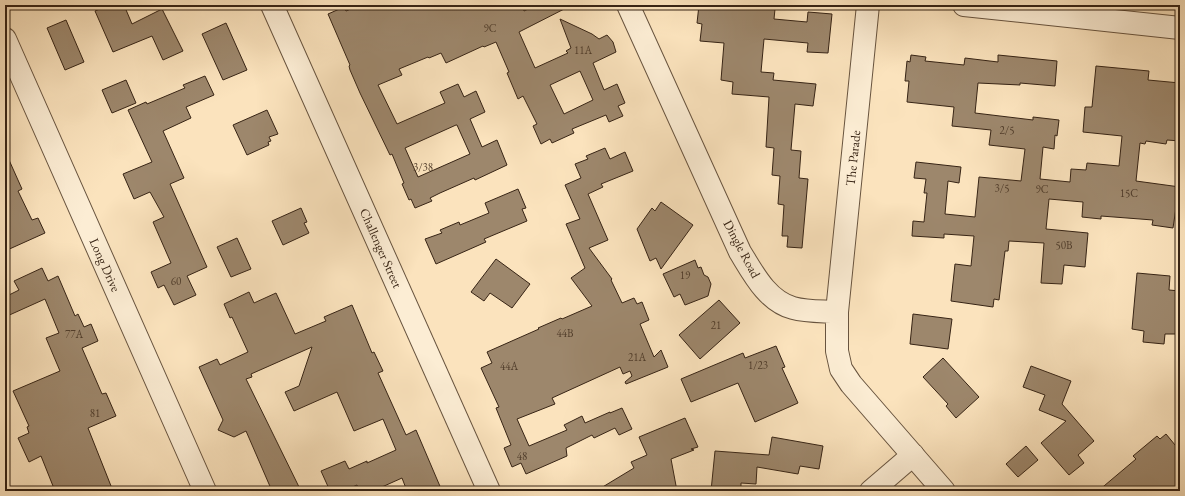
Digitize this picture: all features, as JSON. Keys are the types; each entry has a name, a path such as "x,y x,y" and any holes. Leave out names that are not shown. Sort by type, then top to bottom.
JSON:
{"street":[{"name":"Challenger Street","path":"272,5 489,491"},
{"name":"Dingle Road","path":"628,5 740,252 752,273 770,294 792,308 837,312"},
{"name":"The Parade","path":"837,312 868,5"},
{"path":"964,5 1180,28"},
{"name":"Long Drive","path":"5,39 205,491"},
{"path":"837,312 837,351 842,369 851,384 944,491"},
{"path":"871,491 913,455"}],"building":[{"path":"109,5 124,5 132,24 162,9 183,51 163,60 152,36 113,52 95,11"},
{"path":"360,5 522,5 524,11 536,5 572,5 519,32 535,68 568,53 566,51 571,48 560,19 592,34 599,39 607,35 613,42 616,52 593,63 604,90 617,84 625,103 618,106 623,116 609,122 606,115 572,129 574,133 552,143 550,139 541,144 533,126 537,124 523,96 518,99 507,73 509,72 496,42 484,47 483,46 446,63 441,53 399,69 402,75 378,85 397,124 445,103 440,92 458,84 464,97 476,91 485,112 470,119 482,147 497,140 507,165 475,180 474,178 440,193 430,198 432,201 415,208 411,199 409,200 402,184 404,183 392,154 390,155 360,93 350,70 350,65 328,14 344,7 346,11","holes":["580,71 593,100 564,114 550,85","456,125 470,154 418,177 405,148"]},
{"path":"699,5 734,5 775,9 774,19 807,22 808,12 832,14 828,53 807,52 808,43 764,39 761,72 774,73 773,80 816,84 813,106 795,104 791,150 801,151 799,178 808,179 802,248 787,247 788,236 782,236 784,205 778,204 780,176 772,175 774,148 766,147 769,97 732,94 733,82 721,80 724,43 700,41 702,24 697,23"},
{"path":"66,20 84,62 65,70 47,28"},
{"path":"226,23 247,70 223,80 202,34"},
{"path":"911,55 926,57 925,61 964,65 965,58 998,62 998,55 1057,61 1055,86 1020,83 1020,85 978,83 975,113 1033,120 1033,117 1059,120 1057,136 1055,135 1054,149 1043,147 1040,179 1070,182 1071,169 1086,170 1087,163 1119,166 1122,136 1083,132 1085,107 1092,107 1096,66 1149,71 1148,80 1180,83 1180,141 1167,140 1166,144 1146,141 1145,144 1140,143 1136,181 1180,187 1180,208 1176,208 1173,228 1152,225 1153,220 1101,216 1101,219 1082,217 1083,202 1049,199 1046,229 1088,233 1085,267 1064,265 1062,284 1041,283 1044,243 1009,241 1008,251 1005,251 999,300 994,299 993,307 951,301 955,264 971,266 974,236 944,234 944,238 912,236 913,221 924,222 927,193 924,193 926,179 914,178 916,162 961,167 959,183 948,181 945,214 975,217 979,177 1021,181 1025,149 989,145 991,130 952,126 954,107 907,102 909,81 905,81 907,61 910,62"},
{"path":"205,76 214,95 186,107 191,118 163,131 184,178 170,184 207,267 187,276 196,295 174,305 164,285 158,288 151,272 171,263 153,222 164,217 150,192 134,199 123,174 152,162 128,110 146,102 147,104 185,88 183,85"},
{"path":"126,80 136,103 112,113 102,90"},
{"path":"267,110 278,134 269,137 271,141 268,142 269,145 247,155 233,125"},
{"path":"605,148 610,159 625,152 633,171 601,184 603,187 588,194 608,240 589,248 612,279 611,280 622,303 634,298 637,304 642,302 649,320 640,324 654,357 661,350 668,367 626,384 625,382 632,376 630,371 623,374 620,367 552,398 555,404 517,419 529,446 567,430 564,425 582,416 585,423 622,408 632,429 619,435 615,428 594,438 592,435 566,448 567,456 526,474 521,463 512,467 504,448 511,445 496,408 499,407 481,368 492,363 487,352 539,329 538,328 592,306 571,278 585,268 566,224 580,219 565,185 581,178 575,164 588,159 586,156"},
{"path":"5,151 22,189 18,191 32,220 38,218 45,233 5,251"},
{"path":"518,189 526,208 522,209 527,221 484,239 486,242 436,264 425,239 442,233 440,230 459,222 460,225 489,213 485,203"},
{"path":"661,202 693,225 661,269 656,258 650,261 637,229 652,208 655,211"},
{"path":"301,208 307,222 304,223 309,233 283,245 272,221"},
{"path":"237,238 251,269 231,277 217,247"},
{"path":"496,259 530,284 512,308 490,293 484,301 471,292"},
{"path":"695,260 698,268 701,267 704,275 708,277 711,284 708,296 685,305 680,294 674,297 663,274"},
{"path":"42,268 48,281 58,276 75,316 78,314 84,327 91,324 98,341 82,348 102,394 106,393 116,416 88,428 113,491 55,491 41,456 29,462 18,438 29,433 27,427 29,426 13,391 60,371 46,338 59,333 45,299 5,317 5,297 19,290 14,281"},
{"path":"1137,273 1170,276 1169,290 1180,291 1180,324 1177,323 1176,334 1165,334 1164,344 1143,342 1144,331 1132,329"},
{"path":"249,292 254,303 276,293 295,334 326,321 324,317 352,305 372,353 374,352 383,371 378,373 406,435 416,430 442,491 407,491 402,478 373,491 359,491 357,485 344,491 330,491 321,471 345,461 349,469 396,450 383,419 354,431 337,392 294,411 285,392 299,386 312,347 251,374 252,377 246,379 301,491 272,491 246,431 234,437 218,430 223,420 199,367 217,359 220,365 248,352 232,317 230,318 224,304"},
{"path":"719,300 740,323 700,359 679,335"},
{"path":"913,314 952,319 948,349 910,344"},
{"path":"776,346 785,367 782,368 798,403 755,422 738,383 691,402 681,379 743,353 745,358"},
{"path":"943,358 979,397 956,418 946,406 948,404 923,377"},
{"path":"1031,366 1071,381 1062,404 1094,441 1078,455 1084,463 1069,475 1041,443 1066,421 1039,410 1045,395 1023,387"},
{"path":"685,418 698,447 671,459 677,491 596,491 634,468 631,462 647,455 639,437"},
{"path":"1166,434 1180,451 1180,491 1098,491 1136,459 1133,456 1157,436 1160,439"},
{"path":"772,437 823,446 819,469 800,466 798,474 757,467 756,484 741,483 741,491 711,491 715,451 769,455"},
{"path":"1026,446 1038,460 1018,477 1006,464"}]}
